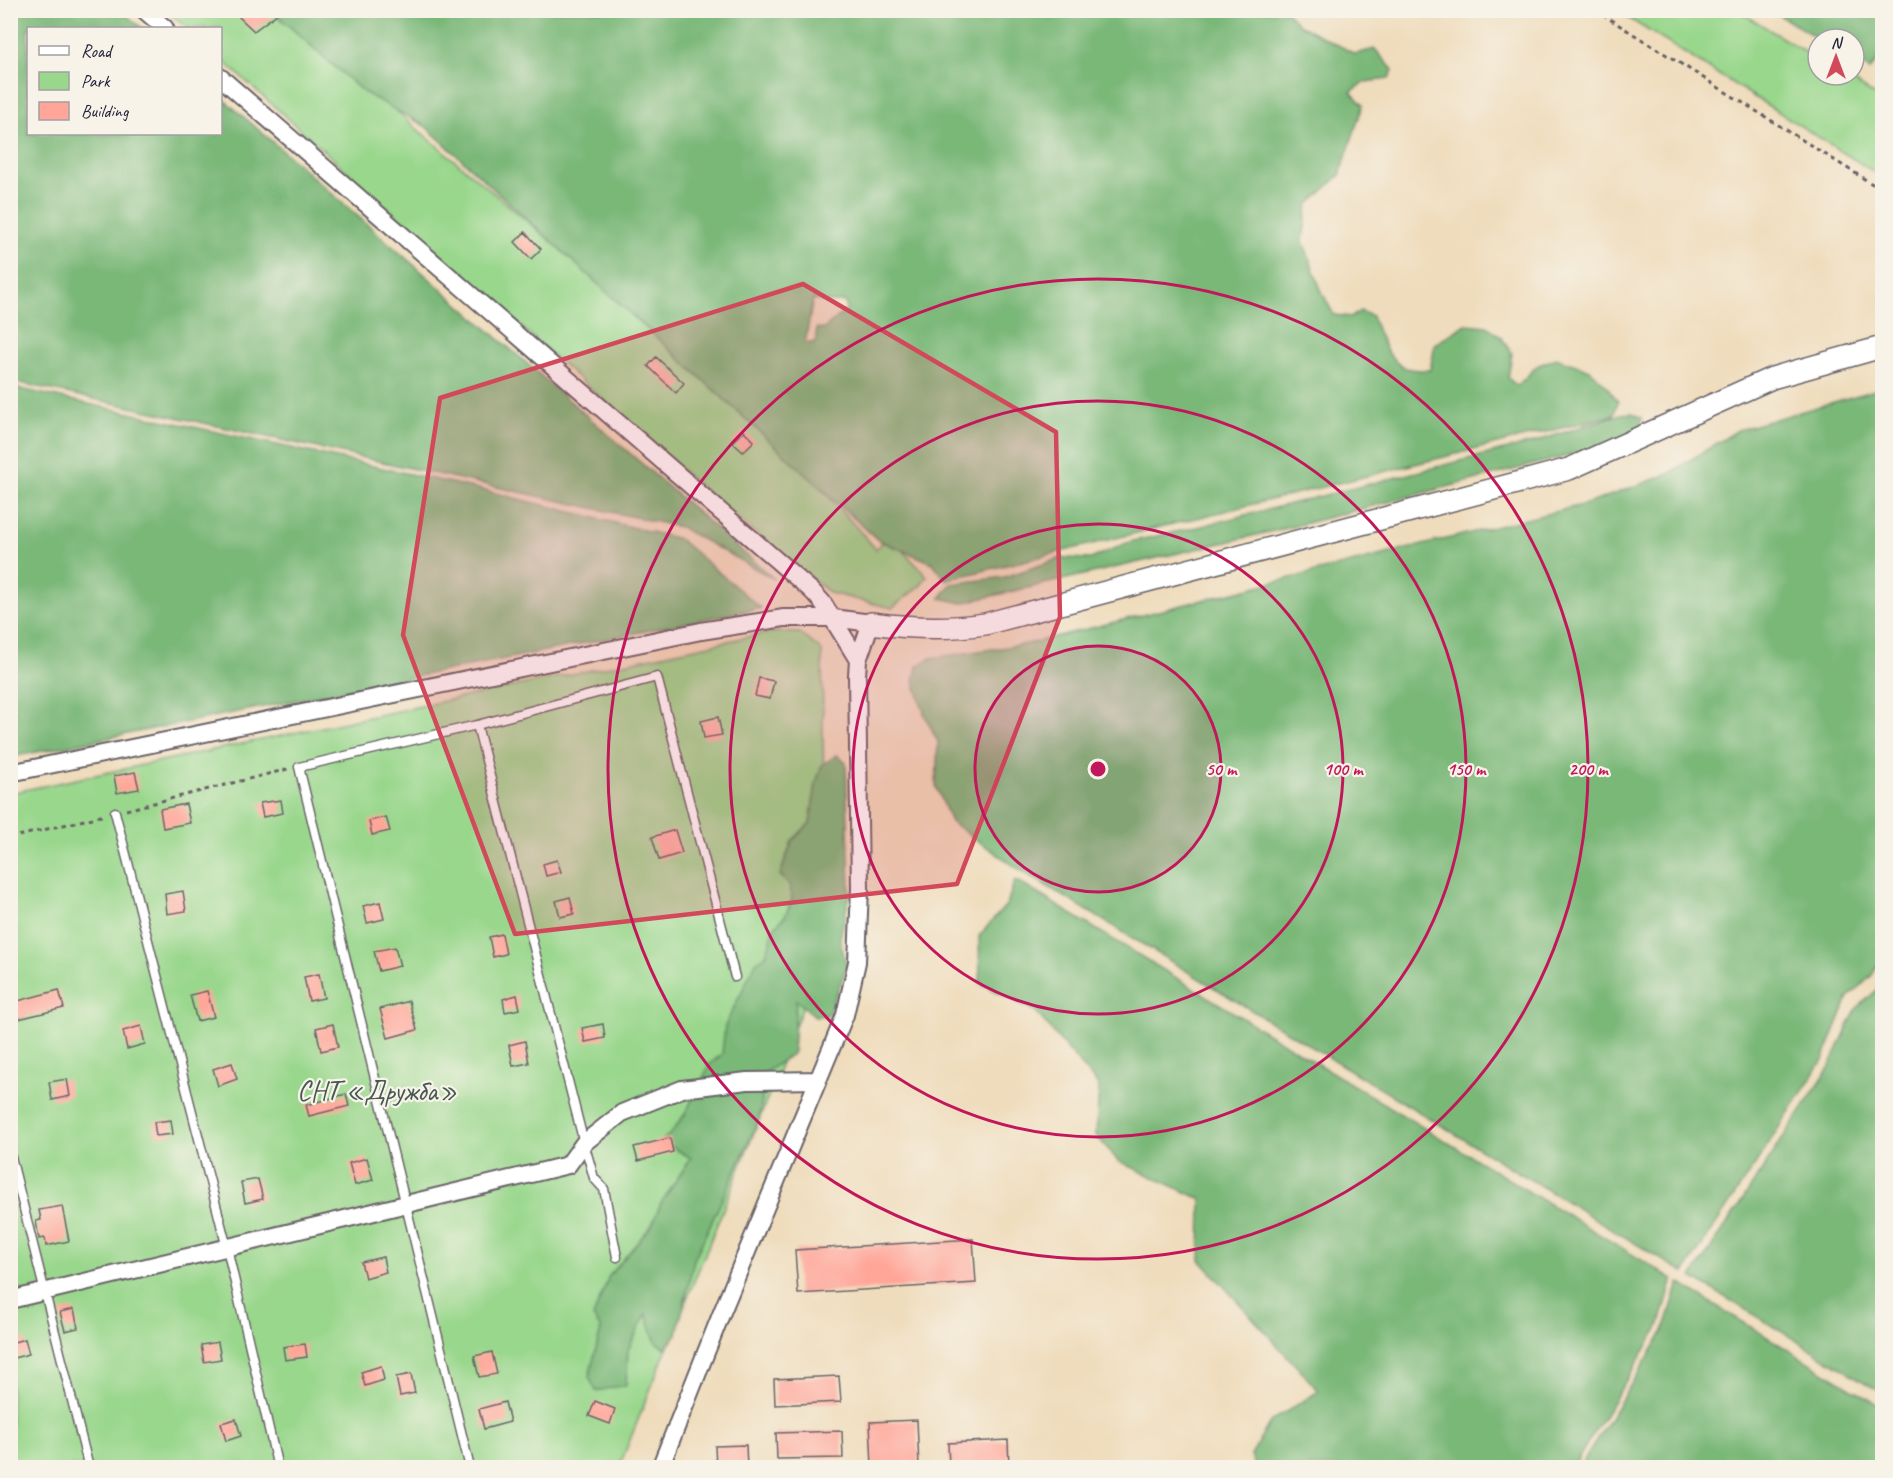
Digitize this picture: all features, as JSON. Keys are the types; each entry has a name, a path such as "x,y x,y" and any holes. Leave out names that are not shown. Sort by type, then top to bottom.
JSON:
{"street":[{"path":"144,10 164,27"},
{"path":"222,79 812,591 823,603 858,660"},
{"path":"10,773 701,631 776,618 833,618 936,628 985,624 1569,469 1772,378 1882,347"},
{"path":"660,1467 845,1015 857,962 860,888 858,660 871,623"},
{"path":"10,1300 568,1165 584,1143 622,1113 682,1089 747,1081 818,1080"}],"lane":[{"path":"470,1467 299,767 477,725 657,677 735,977"},
{"path":"477,725 584,1143 594,1178 604,1189 617,1257"},
{"path":"115,812 227,1248 278,1467"},
{"path":"10,1153 89,1467"}],"path":[{"path":"1595,10 1882,190"},
{"path":"10,838 299,767"}],"highlighted area":[{"path":"803,284 1056,432 1060,617 957,884 515,934 403,635 440,398"}],"green space":[{"path":"11,10 121,11 141,27 27,27 27,135 222,135 222,98 774,579 680,527 11,381"},
{"path":"167,11 283,11 416,128 601,283 761,422 876,549 889,536 927,576 921,585 892,608 830,593 722,506 222,60 222,27 186,27"},
{"path":"272,11 1286,11 1300,25 1355,54 1375,49 1393,70 1389,79 1365,82 1351,92 1363,105 1340,175 1308,205 1303,241 1321,290 1334,315 1352,317 1360,311 1372,316 1390,355 1403,367 1417,370 1430,370 1435,344 1466,324 1487,326 1501,337 1512,353 1508,378 1517,386 1537,366 1556,358 1590,370 1606,385 1618,402 1614,415 946,580 933,563 878,540 425,126 363,92","holes":["813,299 825,302 845,302 847,309 824,329 817,328 815,343 805,343"]},
{"path":"1617,11 1739,11 1806,53 1806,87 1862,87 1882,100 1882,177"},
{"path":"1772,11 1882,11 1882,54 1870,70 1866,68 1866,27 1806,27 1806,31"},
{"path":"11,387 483,490 679,539 761,608 11,757"},
{"path":"1882,388 1882,957 1872,975 1848,998 1823,1060 1684,1273 1019,869 951,822 936,786 938,742 925,716 914,681 917,666 931,658 1027,644 1590,503 1668,474 1738,430"},
{"path":"1632,413 1642,418 1639,429 1624,438 1567,456 1295,526 962,603 940,598 951,584 1005,577 1061,558 1091,559 1129,542 1198,527 1532,443 1621,414"},
{"name":"СНТ «Дружба»","path":"771,632 800,633 822,651 826,946 759,1120 619,1467 11,1467 10,793"},
{"path":"837,755 846,763 850,892 840,939 847,967 828,1015 815,1016 796,1000 793,1053 766,1072 759,1120 694,1260 677,1334 666,1348 656,1343 646,1314 628,1350 626,1385 596,1391 589,1377 601,1329 593,1317 609,1276 652,1225 661,1203 691,1158 662,1141 685,1114 710,1064 722,1054 725,1026 756,962 765,956 773,929 785,916 792,901 790,885 780,875 792,841 810,823 816,783 822,765"},
{"path":"1015,880 1673,1279 1659,1327 1573,1467 1255,1467 1251,1455 1270,1422 1319,1391 1200,1260 1201,1199 1118,1161 1096,1135 1099,1086 1035,1011 980,983 979,936 1007,904"},
{"path":"1882,980 1882,1146 1876,1150 1875,1168 1882,1170 1882,1393 1692,1277 1829,1068 1856,1009 1877,990"},
{"path":"1679,1283 1882,1407 1882,1467 1580,1467 1664,1331"}],"building":[{"path":"248,10 282,10 254,31 239,17"},
{"path":"525,232 541,249 531,259 515,242"},
{"path":"656,357 684,383 676,393 648,366"},
{"path":"744,431 754,441 743,452 732,442"},
{"path":"759,678 774,681 770,699 755,696"},
{"path":"718,717 722,735 704,738 701,721"},
{"path":"135,772 139,789 117,793 114,776"},
{"path":"281,800 283,813 263,817 260,803"},
{"path":"186,804 190,823 163,828 160,809"},
{"path":"386,817 390,831 372,835 369,821"},
{"path":"675,830 682,853 659,860 652,837"},
{"path":"557,860 561,872 546,876 543,864"},
{"path":"183,891 186,911 167,914 165,894"},
{"path":"570,897 574,914 560,917 556,901"},
{"path":"380,902 384,919 367,923 363,906"},
{"path":"502,934 506,954 493,957 489,937"},
{"path":"395,947 400,966 379,971 374,951"},
{"path":"319,974 324,998 309,1001 304,977"},
{"path":"59,990 64,1008 10,1021 10,1003"},
{"path":"207,991 214,1017 197,1021 190,995"},
{"path":"517,995 520,1009 505,1012 503,999"},
{"path":"409,1001 417,1030 388,1038 380,1009"},
{"path":"333,1024 338,1047 321,1051 316,1028"},
{"path":"603,1024 605,1038 585,1042 582,1028"},
{"path":"141,1026 145,1044 127,1049 123,1031"},
{"path":"525,1041 529,1063 513,1066 509,1045"},
{"path":"232,1063 237,1079 218,1086 213,1069"},
{"path":"67,1079 70,1096 52,1100 49,1082"},
{"path":"346,1094 349,1106 309,1116 306,1105"},
{"path":"171,1120 173,1134 156,1136 154,1122"},
{"path":"670,1138 673,1152 638,1161 634,1147"},
{"path":"367,1158 373,1180 355,1185 349,1163"},
{"path":"258,1179 263,1199 245,1203 241,1182"},
{"path":"62,1206 69,1241 46,1246 45,1238 39,1239 36,1221 41,1220 39,1210"},
{"path":"973,1239 976,1283 798,1294 795,1250"},
{"path":"383,1257 386,1272 365,1278 361,1262"},
{"path":"74,1309 78,1328 65,1331 60,1312"},
{"path":"25,1339 29,1354 10,1359 10,1343"},
{"path":"218,1342 221,1359 204,1362 201,1345"},
{"path":"305,1344 307,1357 285,1360 283,1347"},
{"path":"492,1352 497,1374 479,1377 474,1356"},
{"path":"381,1366 384,1380 365,1386 361,1372"},
{"path":"411,1374 415,1393 400,1396 396,1377"},
{"path":"839,1376 841,1402 775,1405 774,1379"},
{"path":"595,1401 615,1409 610,1424 589,1416"},
{"path":"505,1402 510,1422 484,1429 479,1409"},
{"path":"236,1419 241,1436 226,1441 221,1423"},
{"path":"917,1420 919,1467 872,1467 870,1422"},
{"path":"842,1431 843,1458 777,1459 776,1433"},
{"path":"1008,1440 1009,1467 949,1467 948,1443"},
{"path":"746,1445 747,1467 716,1467 715,1446"}]}
